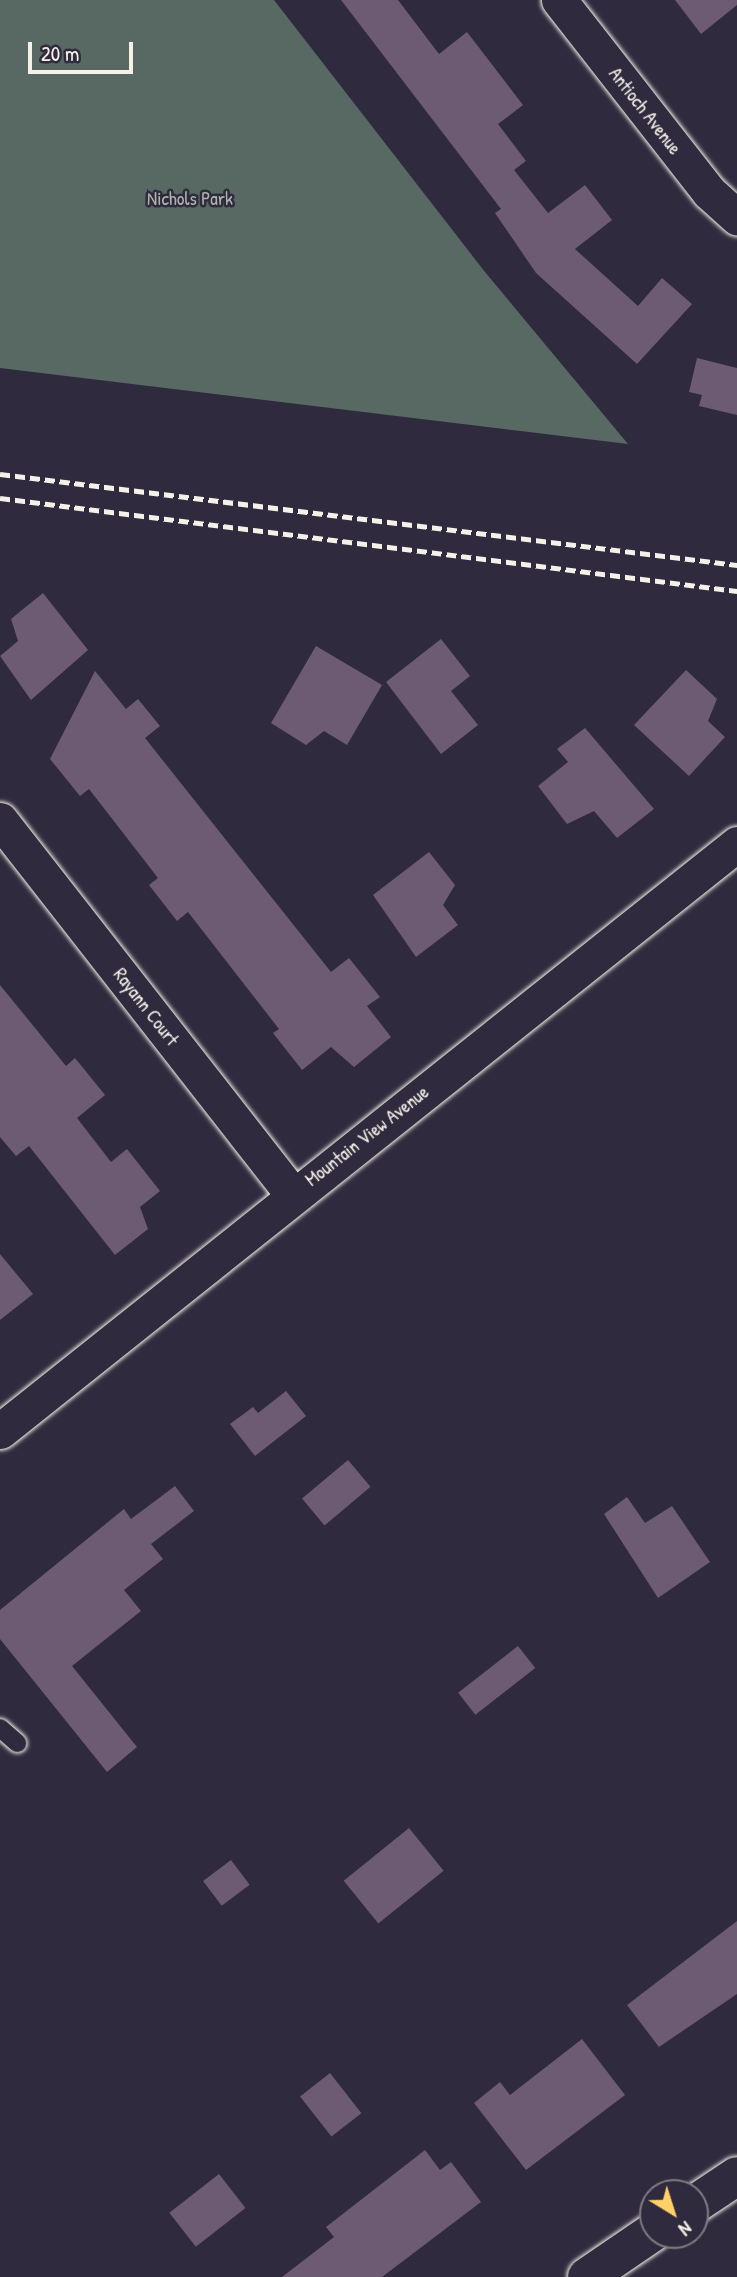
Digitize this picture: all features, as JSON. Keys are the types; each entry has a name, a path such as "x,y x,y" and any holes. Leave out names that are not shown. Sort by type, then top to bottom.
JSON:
{"main road":[{"path":"709,2195 737,2176"},
{"path":"587,2277 639,2242"}],"street":[{"name":"Antioch Avenue","path":"559,0 709,192 737,217"},
{"name":"Rayann Court","path":"0,820 292,1195"},
{"name":"Mountain View Avenue","path":"0,1431 292,1195 737,844"}],"lane":[{"path":"0,1728 16,1743"}],"green space":[{"name":"Nichols Park","path":"0,0 274,0 485,272 628,444 0,368"}],"building":[{"path":"341,0 398,0 439,54 467,32 523,105 498,124 526,161 514,170 548,213 585,185 612,220 575,249 638,306 662,278 692,304 637,364 536,273 495,213 501,209"},
{"path":"675,0 737,0 737,5 701,34"},
{"path":"697,358 737,368 737,415 699,406 702,395 689,392"},
{"path":"43,593 88,650 31,700 0,656 18,641 11,619"},
{"path":"441,639 470,676 451,691 478,725 441,754 386,682"},
{"path":"316,646 382,685 347,745 324,731 306,745 271,723"},
{"path":"686,670 717,699 708,721 725,737 689,776 634,725"},
{"path":"95,671 126,709 138,699 160,726 145,738 331,972 349,958 380,997 367,1006 391,1037 354,1067 331,1047 302,1070 273,1033 279,1029 188,912 177,921 149,885 158,878 89,789 80,796 50,759"},
{"path":"585,728 654,809 617,838 594,811 567,824 538,786 568,762 557,749"},
{"path":"429,852 455,885 443,905 458,925 416,957 373,895"},
{"path":"0,985 66,1066 75,1058 105,1095 77,1118 111,1162 127,1149 160,1191 140,1207 148,1229 115,1255 29,1146 16,1156 0,1137"},
{"path":"0,1254 33,1294 0,1320"},
{"path":"286,1391 306,1416 255,1456 230,1424 253,1407 258,1413"},
{"path":"348,1460 370,1487 325,1525 302,1499"},
{"path":"175,1486 194,1511 151,1544 163,1559 124,1590 141,1611 72,1666 137,1747 107,1772 0,1639 0,1610 124,1509 131,1519"},
{"path":"627,1497 645,1523 672,1506 710,1562 658,1598 604,1514"},
{"path":"518,1646 535,1668 475,1715 458,1693"},
{"path":"409,1828 444,1871 378,1924 344,1881"},
{"path":"231,1860 250,1885 222,1906 203,1881"},
{"path":"737,1921 737,1994 659,2047 627,2005"},
{"path":"582,2039 625,2095 526,2170 474,2103 500,2082 510,2095"},
{"path":"330,2073 361,2113 331,2137 300,2096"},
{"path":"425,2150 440,2170 451,2162 481,2202 382,2277 282,2277 334,2237 326,2227"},
{"path":"219,2174 245,2208 196,2247 169,2213"}],"railway":[{"path":"0,474 737,565"},
{"path":"0,498 737,591"}]}
